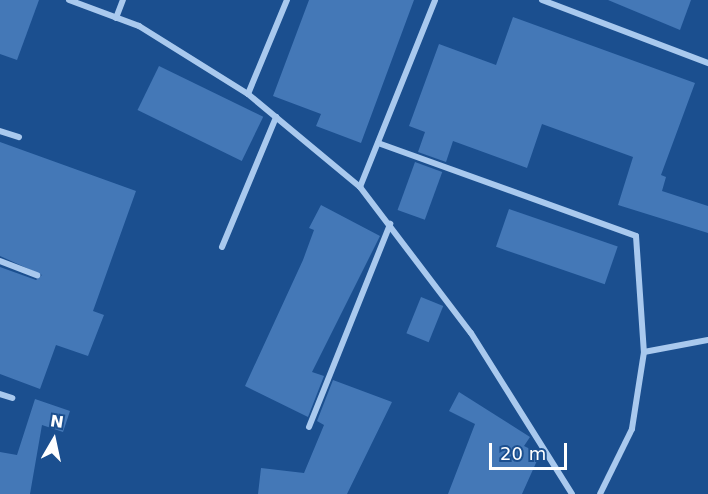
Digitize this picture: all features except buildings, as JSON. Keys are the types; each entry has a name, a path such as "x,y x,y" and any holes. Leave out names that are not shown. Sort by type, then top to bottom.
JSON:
{"street":[{"path":"69,0 116,18 248,94 360,187 471,333 572,494"},
{"path":"116,18 123,0"},
{"path":"248,94 287,0"},
{"path":"360,187 435,0"},
{"path":"542,0 708,63"},
{"path":"222,248 276,117"},
{"path":"0,130 19,137"},
{"path":"378,143 636,236 644,352 632,429 600,494"},
{"path":"309,427 390,224"},
{"path":"0,261 37,274"},
{"path":"644,352 708,340"},
{"path":"0,394 12,398"}]}
